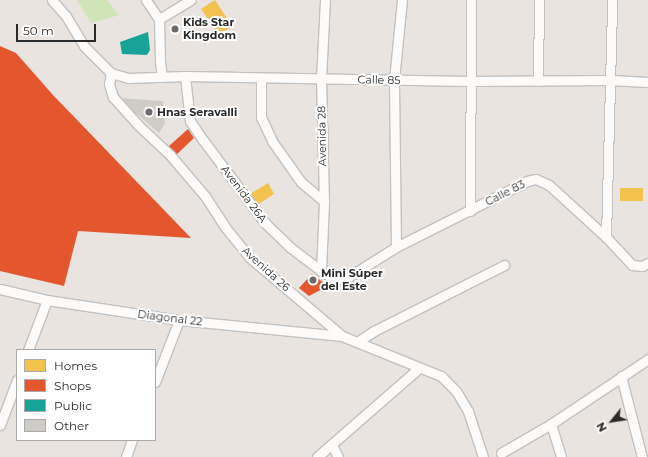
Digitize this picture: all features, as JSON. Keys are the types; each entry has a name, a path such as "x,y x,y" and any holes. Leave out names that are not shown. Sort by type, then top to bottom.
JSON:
{"street":[{"path":"52,0 66,16 84,46 111,73"},
{"path":"146,0 159,19 162,77"},
{"path":"159,19 191,0"},
{"name":"Avenida 28","path":"321,271 324,201 321,79 325,0"},
{"path":"396,247 394,80 402,0"},
{"path":"470,211 471,0"},
{"path":"538,81 539,0"},
{"path":"606,237 612,0"},
{"name":"Calle 85","path":"111,73 128,78 185,76 470,81 610,80 648,82"},
{"name":"Avenida 26","path":"111,73 109,84 113,97 137,124 170,155 205,196 225,227 249,256 307,304 342,336 441,376 456,391 468,411 483,457"},
{"name":"Avenida 26A","path":"185,76 190,121 264,223 291,248 321,271 333,278 345,279"},
{"path":"261,78 261,117 272,141 301,182 324,201"},
{"name":"Calle 83","path":"345,279 396,247 527,181 536,179 548,185 606,237 632,265 642,266 648,263"},
{"path":"357,342 374,331 504,265"},
{"name":"Diagonal 22","path":"0,289 47,300 179,320 342,336"},
{"path":"28,349 47,300"},
{"path":"156,379 179,320"},
{"path":"501,453 551,424 648,359"},
{"path":"317,457 419,368"},
{"path":"621,376 642,457"},
{"path":"0,425 16,383"},
{"path":"551,424 561,457"},
{"path":"126,457 132,441"},
{"path":"332,444 338,457"}],"green space":[{"path":"77,0 107,0 119,15 91,23"}],"building: Homes":[{"path":"215,0 232,26 219,35 201,9"},
{"path":"268,183 274,194 257,205 250,194"},
{"path":"620,188 643,188 643,201 620,201"}],"building: Shops":[{"path":"0,46 16,53 53,95 191,238 78,231 64,286 0,271"},
{"path":"188,129 194,138 175,156 169,146"},
{"name":"Mini Súper del Este","path":"312,274 328,286 309,296 299,288"}],"building: Public":[{"path":"148,32 150,50 147,55 122,54 120,42"}],"building: Other":[{"name":"Hnas Seravalli","path":"118,98 163,101 165,123 159,133"}],"place":[{"name":"Kids Star Kingdom","path":"175,29"},
{"name":"Hnas Seravalli","path":"149,112"},
{"name":"Mini Súper del Este","path":"313,280"}]}
